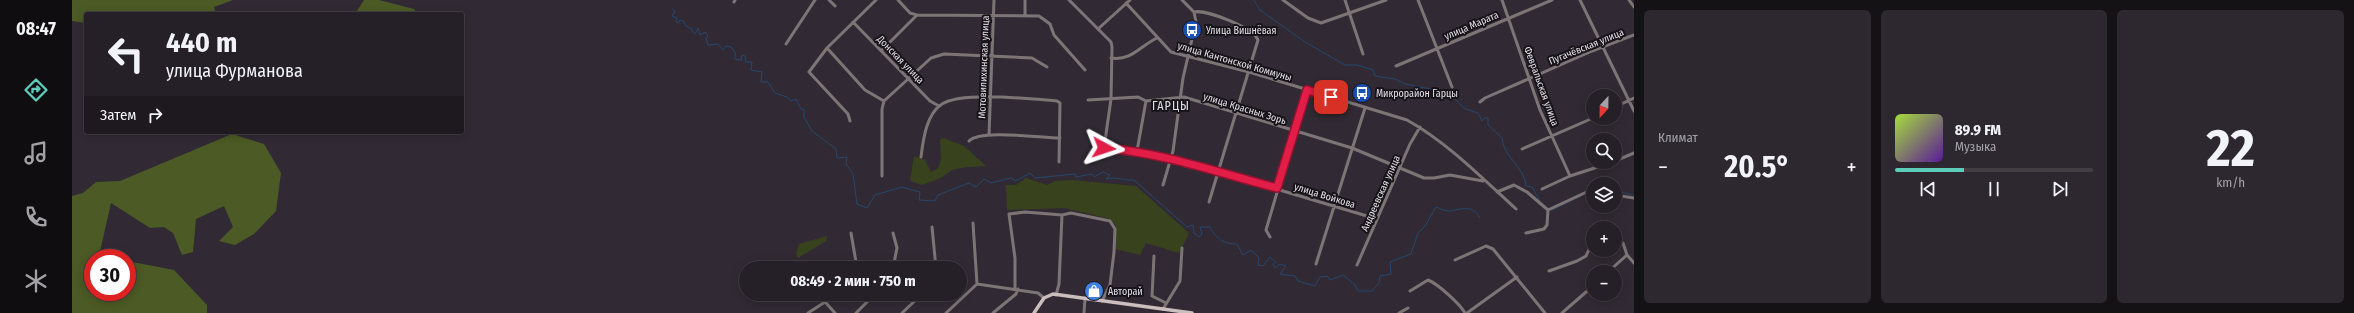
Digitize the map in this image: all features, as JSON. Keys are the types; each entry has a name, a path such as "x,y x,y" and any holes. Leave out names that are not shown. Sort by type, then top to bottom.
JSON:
{"main road":[{"path":"1034,313 1044,298 1049,294 1192,313"}],"street":[{"path":"786,44 815,0"},
{"path":"829,0 835,6"},
{"path":"850,121 848,114 809,72 827,48 876,0"},
{"path":"898,0 910,13 917,15 1025,14 1039,16 1050,24 1054,35 1085,70"},
{"name":"Мотовилихинская улица","path":"989,135 989,97 994,0"},
{"path":"1025,14 1026,0"},
{"path":"1070,0 1111,42 1111,99"},
{"path":"1098,29 1130,0"},
{"path":"1163,185 1169,157 1173,151 1180,97 1196,22 1194,12 1182,0"},
{"path":"1283,0 1308,18 1321,23 1386,0"},
{"path":"1345,0 1363,54"},
{"path":"1418,0 1452,87"},
{"name":"Февральская улица","path":"1502,0 1552,137 1570,176"},
{"name":"улица Марата","path":"1396,66 1552,0"},
{"path":"1580,0 1634,111"},
{"path":"1629,0 1634,7"},
{"name":"улица Кантонской Коммуны","path":"1126,3 1171,52 1249,72 1407,120 1420,127 1454,153 1516,209"},
{"path":"1194,12 1199,11 1208,13 1239,25 1258,40 1209,202"},
{"path":"882,50 917,15"},
{"name":"Донская улица","path":"853,22 882,50 930,101 939,106"},
{"name":"Пугачёвская улица","path":"1480,102 1485,98 1602,47 1634,35"},
{"path":"1112,58 1121,59 1131,56 1157,38"},
{"path":"827,48 865,90 884,101"},
{"path":"882,176 882,109 884,101 920,67 937,55 1032,58 1047,67"},
{"path":"1270,237 1266,230 1277,188 1307,90"},
{"path":"921,157 928,122 939,106 952,100 989,97 1057,101 1060,103 1059,162"},
{"name":"улица Красных Зорь","path":"1088,100 1138,97 1146,101 1180,97 1352,148 1424,178 1434,178 1450,174 1485,182"},
{"path":"1622,104 1634,98"},
{"name":"улица Войкова","path":"1111,99 1104,148 1137,151 1169,157 1377,219"},
{"path":"1137,151 1146,101"},
{"path":"1316,264 1365,108"},
{"path":"1522,149 1586,121"},
{"name":"Андреевская улица","path":"1357,265 1400,167 1420,127"},
{"path":"969,141 973,137 989,135 1060,138"},
{"path":"1622,159 1634,154"},
{"path":"1542,189 1570,176 1592,169"},
{"path":"1497,192 1514,185 1527,192 1550,209"},
{"path":"1550,209 1586,191"},
{"path":"1622,196 1634,198"},
{"path":"1526,233 1544,229 1547,224 1550,209"},
{"path":"993,313 1016,294 1016,258 1009,214 1025,212 1062,215 1071,213 1110,221 1115,229 1113,258 1110,285 1102,301"},
{"path":"1056,295 1059,284 1062,215"},
{"path":"973,223 977,284"},
{"path":"932,227 935,261"},
{"path":"851,233 856,261"},
{"path":"893,233 897,248 894,261"},
{"path":"1622,242 1627,255 1634,263"},
{"path":"1455,260 1486,246 1494,249 1545,313"},
{"path":"1163,309 1180,281 1182,248"},
{"path":"1616,265 1627,255"},
{"path":"1154,256 1152,296 1166,303"},
{"path":"1549,271 1577,261 1586,256"},
{"path":"1410,291 1428,280 1434,283 1466,313 1516,277"},
{"path":"977,284 1038,293 1044,298"},
{"path":"946,313 977,284"},
{"path":"1562,313 1586,292"},
{"path":"1084,313 1085,298"},
{"path":"856,313 868,301"},
{"path":"902,313 915,301"},
{"path":"808,313 825,302 835,313"},
{"path":"1399,313 1408,308"}],"green space":[{"path":"72,0 233,0 214,7 215,12 84,12 84,23 72,21"},
{"path":"364,0 379,0 414,9 416,12 356,12"},
{"path":"232,134 264,144 281,173 276,211 254,234 235,245 219,241 233,227 224,206 196,219 193,252 182,255 173,233 164,227 150,228 111,203 101,249 84,249 84,301 136,301 136,263 174,270 207,305 207,313 72,313 72,196 83,193 96,182 120,181"},
{"path":"943,138 964,146 986,166 966,167 952,170 941,178 922,185 910,181 914,156 925,160 931,172 938,168 941,160 940,140"},
{"path":"1026,178 1047,185 1055,181 1072,180 1136,186 1189,233 1179,253 1146,243 1140,255 1116,249 1116,226 1110,219 1064,208 1007,210 1006,185 1016,185"},
{"path":"827,236 826,241 798,258 796,254 799,244"}],"waterway":[{"path":"1254,0 1260,10 1305,42 1345,65 1357,65 1373,70 1375,76 1395,79 1405,84 1440,91 1451,95 1465,109 1478,113 1482,121 1485,118 1488,118 1488,125 1502,138 1503,145 1522,173 1526,186 1532,187 1540,201"},
{"path":"673,9 675,12 672,16 677,18 676,22 678,23 680,20 683,21 695,34 698,28 700,35 705,32 708,36 706,38 708,45 718,44 723,50 726,46 731,47 735,52 735,59 741,60 742,55 745,56 746,62 752,62 751,70 762,72 761,82 768,82 775,93 787,97 791,101 796,99 801,109 804,110 804,117 812,131 836,149 837,158 847,157 846,164 853,174 857,204 867,208 875,195 902,187 920,192 919,200 935,201 938,195 969,183 976,187 984,179 991,183 1011,178 1016,181 1030,173 1035,178 1075,174 1076,177 1092,174 1094,177 1103,172 1110,175 1106,179 1114,178 1134,180 1187,227 1193,225 1194,233 1199,237 1202,234 1200,227 1210,227 1215,235 1224,242 1237,244 1243,255 1251,250 1259,258 1258,265 1263,266 1270,257 1276,262 1273,264 1275,268 1280,264 1286,266 1280,274 1295,276 1298,281 1315,286 1320,277 1327,276 1330,280 1343,275 1355,285 1358,291 1372,291 1379,283 1380,276 1391,274 1390,262 1411,254 1418,233 1425,226 1436,207 1445,211 1466,208 1474,210 1480,218"},
{"path":"1622,192 1634,195"},
{"path":"1552,210 1581,196"}],"place":[{"name":"Улица Вишнёвая","path":"1192,30"},
{"name":"Микрорайон Гарцы","path":"1362,93"},
{"name":"Авторай","path":"1094,291"}],"district":[{"name":"ГАРЦЫ","path":"1171,106"}],"route":[{"path":"1104,148 1137,151 1154,156 1169,157 1196,166 1277,188 1307,90 1331,97"}]}
